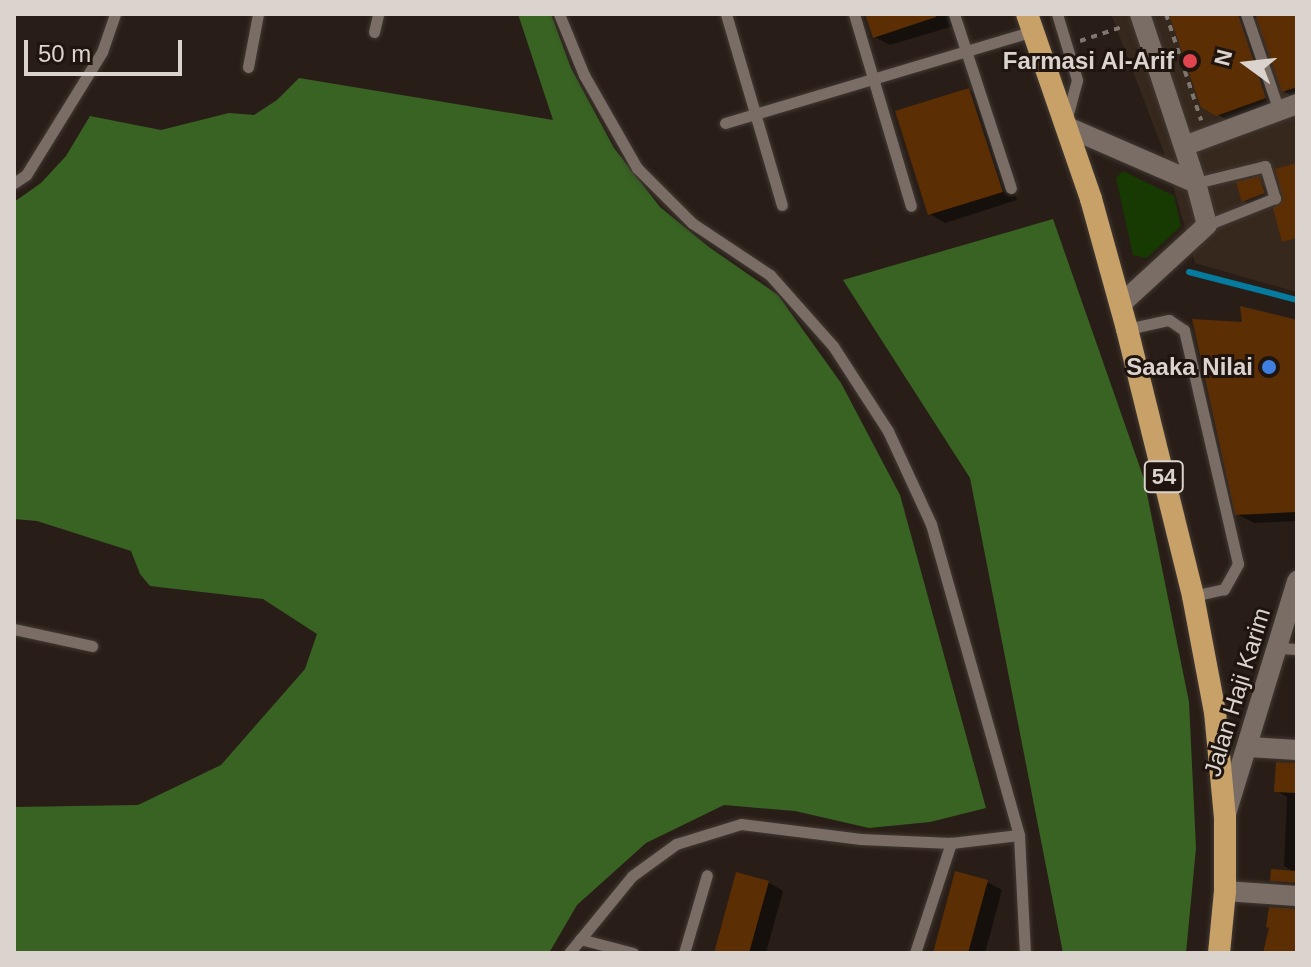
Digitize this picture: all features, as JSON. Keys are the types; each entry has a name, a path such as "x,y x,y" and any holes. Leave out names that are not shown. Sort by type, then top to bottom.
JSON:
{"highway":[{"name":"54","path":"1030,22 1091,199 1121,304 1193,596 1215,712 1225,817 1225,891 1219,953"}],"street":[{"path":"1121,304 1207,225 1141,17"},
{"path":"1184,146 1288,108"},
{"path":"1065,126 1196,183"},
{"name":"Jalan Haji Karim","path":"1225,817 1288,649 1297,581"},
{"path":"1249,747 1297,750"},
{"path":"1225,891 1297,896"}],"lane":[{"path":"14,183 26,175 102,52 115,14"},
{"path":"248,67 258,14"},
{"path":"374,32 378,14"},
{"path":"559,14 584,75 637,168 692,223 770,275 833,346 888,431 931,524 1019,835 1025,953"},
{"path":"726,14 782,205"},
{"path":"854,14 911,206"},
{"path":"954,14 1011,188"},
{"path":"1057,14 1077,80 1065,126"},
{"path":"1246,14 1288,108"},
{"path":"725,123 966,50 1030,22"},
{"path":"1196,183 1265,166 1275,198 1207,225"},
{"path":"1127,329 1169,320 1184,330 1238,564 1224,589 1193,596"},
{"path":"14,629 92,646"},
{"path":"569,953 632,876 676,844 741,824 861,839 951,843 1019,835"},
{"path":"915,953 951,843"},
{"path":"684,953 707,875"},
{"path":"580,939 633,953"}],"path":[{"path":"1166,14 1207,138"},
{"path":"1067,45 1141,17"}],"shaded area":[{"path":"1111,14 1297,14 1297,292 1195,263 1163,150"}],"green space":[{"path":"518,14 551,14 571,68 614,148 660,207 709,247 778,295 841,383 900,495 986,808 930,822 869,828 795,811 724,805 646,843 577,905 549,953 14,953 14,807 138,805 221,765 305,669 317,634 263,599 150,586 140,574 131,551 37,521 14,519 14,202 41,183 66,156 90,116 161,130 229,113 254,115 277,100 299,78 553,120"},
{"path":"1123,171 1174,196 1181,226 1147,258 1133,255 1116,178"},
{"path":"1053,219 1144,479 1189,702 1196,848 1186,953 1063,953 970,478 843,280"}],"building":[{"path":"865,14 935,14 936,17 873,38"},
{"path":"1169,14 1238,14 1266,98 1216,116 1201,107"},
{"path":"1255,14 1297,14 1297,87 1282,92"},
{"path":"969,88 1003,192 928,215 895,111"},
{"path":"1297,163 1297,238 1282,242 1273,208 1283,199 1275,169"},
{"path":"1259,176 1265,193 1242,202 1236,182"},
{"path":"1240,306 1297,320 1297,512 1235,515 1192,319 1242,322"},
{"path":"1276,762 1297,763 1297,793 1274,792"},
{"path":"1271,869 1296,871 1295,883 1270,881"},
{"path":"955,871 988,880 968,953 933,953"},
{"path":"736,872 769,881 749,953 714,953"},
{"path":"1269,907 1297,909 1297,953 1263,953 1269,928 1266,927"}],"waterway":[{"path":"1189,272 1297,300"}],"place":[{"name":"Farmasi Al-Arif","path":"1190,61"},
{"name":"Saaka Nilai","path":"1269,367"}]}
